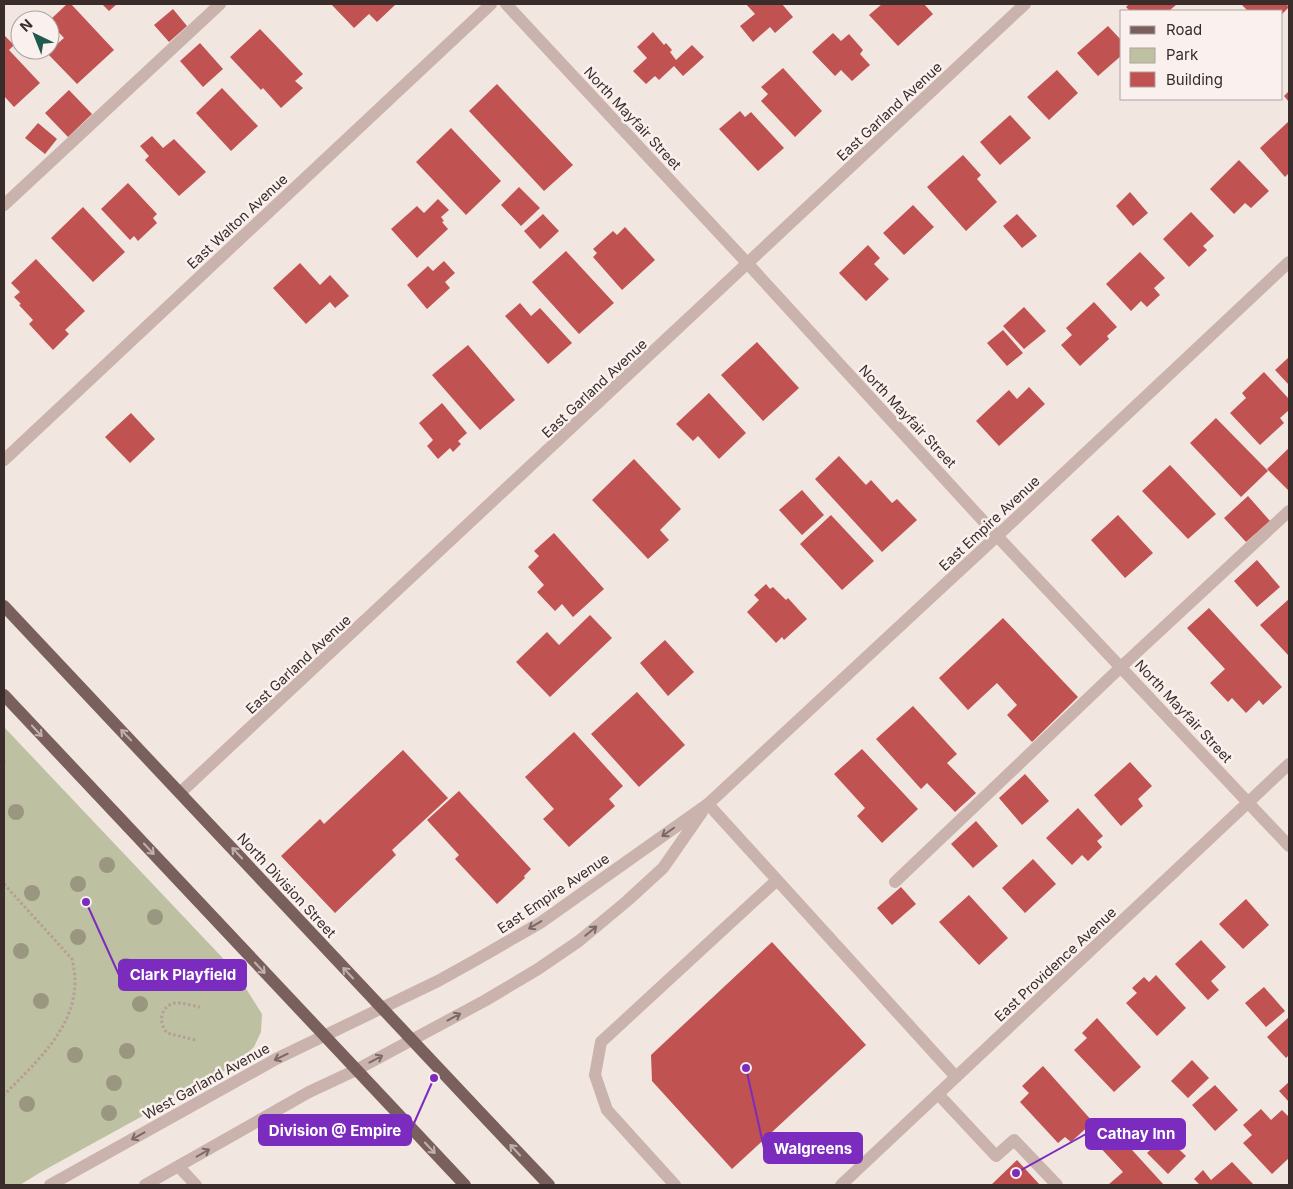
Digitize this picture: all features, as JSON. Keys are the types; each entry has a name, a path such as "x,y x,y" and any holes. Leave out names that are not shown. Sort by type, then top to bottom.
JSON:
{"main road":[{"name":"North Division Street","path":"4,606 549,1185"},
{"path":"4,695 465,1185"}],"street":[{"path":"4,205 220,4"},
{"name":"East Walton Avenue","path":"4,460 491,4"},
{"name":"North Mayfair Street","path":"506,4 998,536 1289,846"},
{"name":"East Garland Avenue","path":"181,792 1025,4"},
{"name":"East Empire Avenue","path":"381,1008 474,961 540,922 708,804 998,536 1289,262"},
{"path":"894,882 1289,511"},
{"name":"East Providence Avenue","path":"841,1185 1289,764"},
{"path":"708,804 956,1077"},
{"name":"East Empire Avenue","path":"411,1040 493,996 579,941 627,901 662,868 708,804"},
{"path":"675,1185 607,1110 595,1075 601,1042 777,880"},
{"name":"West Garland Avenue","path":"50,1185 276,1059 381,1008"},
{"path":"145,1185 309,1092 356,1070 411,1040"},
{"path":"938,1094 996,1156 1014,1140 1057,1185"},
{"path":"179,1167 196,1185"}],"path":[{"path":"4,884 72,959 76,975 73,1002 64,1025 41,1057 4,1095"},
{"path":"195,1040 167,1033 161,1019 165,1009 173,1004 179,1003 200,1007"}],"green space":[{"path":"4,727 235,971 262,1014 261,1032 254,1047 235,1065 20,1185 4,1185"}],"building":[{"path":"67,4 71,4 114,50 77,84 54,60 60,60 60,42 64,38 60,34 60,11"},
{"path":"102,4 117,4 109,11"},
{"path":"331,4 395,5 377,22 369,14 354,28"},
{"path":"746,4 782,4 793,17 775,33 770,27 753,42 740,26 755,14"},
{"path":"882,4 924,4 933,14 898,46 869,15"},
{"path":"1129,4 1177,4 1170,10 1129,10 1126,7"},
{"path":"1241,4 1286,4 1289,7 1283,13 1283,10 1247,10"},
{"path":"173,9 187,26 169,42 154,25"},
{"path":"1108,26 1120,39 1120,57 1098,76 1077,53"},
{"path":"260,29 303,74 295,81 303,88 281,108 230,57"},
{"path":"653,32 664,45 666,43 672,50 670,52 676,60 692,45 704,57 683,76 674,66 659,80 655,76 646,84 633,71 647,58 637,47"},
{"path":"833,33 841,41 849,34 863,50 860,54 870,65 852,81 841,70 835,76 812,52"},
{"path":"5,36 10,41 10,60 18,60 40,83 14,107 4,96"},
{"path":"200,43 223,69 203,87 180,61"},
{"path":"783,68 822,111 795,137 761,101 768,94 761,87"},
{"path":"1057,70 1078,93 1049,120 1027,97"},
{"path":"497,84 573,165 544,191 469,111"},
{"path":"222,88 258,126 231,151 196,113"},
{"path":"69,90 92,114 68,137 45,113"},
{"path":"1289,91 1289,102 1284,96"},
{"path":"740,111 745,117 751,112 784,148 758,171 719,129"},
{"path":"1010,115 1031,138 1000,165 980,142"},
{"path":"1288,122 1289,173 1285,177 1260,148"},
{"path":"38,123 57,139 45,154 25,138"},
{"path":"451,128 501,181 466,215 416,162"},
{"path":"152,136 163,148 174,139 206,172 179,196 145,160 149,156 140,146"},
{"path":"963,155 981,175 977,179 997,202 966,231 927,187"},
{"path":"1239,160 1269,191 1251,208 1245,203 1234,214 1210,189"},
{"path":"128,183 157,214 153,218 157,223 138,241 134,236 130,240 101,209"},
{"path":"519,187 540,208 521,226 501,205"},
{"path":"1130,192 1148,213 1133,226 1116,206"},
{"path":"438,199 449,210 441,217 444,221 442,222 448,229 417,258 391,229 417,206 424,213"},
{"path":"913,205 934,227 904,255 883,233"},
{"path":"83,207 125,252 93,282 51,238"},
{"path":"1191,212 1214,236 1203,246 1207,250 1189,267 1163,239"},
{"path":"543,214 559,231 540,249 524,231"},
{"path":"1017,214 1037,236 1022,248 1003,226"},
{"path":"625,227 655,260 622,290 593,257 597,253 593,249 613,231 617,235"},
{"path":"868,245 880,258 874,264 889,279 866,301 839,273"},
{"path":"566,251 614,303 579,334 532,282"},
{"path":"1140,252 1165,278 1154,288 1160,295 1147,307 1141,301 1131,311 1106,284"},
{"path":"36,259 85,311 65,330 69,334 53,350 29,324 33,320 14,297 20,292 11,283"},
{"path":"444,261 455,273 445,282 450,288 427,309 407,285 428,266 433,271"},
{"path":"300,263 320,285 330,275 349,296 335,308 330,302 306,324 273,288"},
{"path":"1094,302 1117,327 1107,336 1109,339 1080,366 1061,345 1072,335 1066,328"},
{"path":"520,303 531,316 540,308 572,343 548,364 505,316"},
{"path":"1024,307 1046,331 1024,349 1003,326"},
{"path":"1003,330 1023,353 1007,366 987,343"},
{"path":"757,342 799,388 763,421 721,375"},
{"path":"468,345 515,400 480,430 432,375"},
{"path":"1289,357 1289,385 1275,370"},
{"path":"1264,372 1289,399 1289,410 1280,418 1284,423 1260,445 1230,413 1246,398 1242,393"},
{"path":"1029,387 1045,404 999,446 976,421 1009,390 1017,399"},
{"path":"709,393 746,433 719,459 698,436 693,441 676,424"},
{"path":"442,403 467,433 458,441 461,444 453,452 450,448 438,459 427,446 433,440 419,423"},
{"path":"131,413 155,439 130,463 105,437"},
{"path":"1216,418 1268,471 1241,497 1190,443"},
{"path":"1289,448 1289,489 1288,490 1267,469"},
{"path":"839,456 866,485 871,480 892,503 897,499 917,520 882,552 815,479"},
{"path":"634,459 681,509 660,530 669,540 648,559 592,500"},
{"path":"1170,465 1216,514 1188,539 1142,491"},
{"path":"802,490 824,515 802,535 779,510"},
{"path":"1248,496 1270,521 1246,542 1224,518"},
{"path":"831,515 874,561 842,590 800,544"},
{"path":"1118,515 1153,553 1125,578 1091,540"},
{"path":"554,533 604,589 573,617 562,604 555,611 537,592 544,585 528,567 539,556 534,551"},
{"path":"1257,560 1280,587 1257,607 1234,581"},
{"path":"766,584 770,589 773,587 786,600 788,598 807,619 784,640 782,637 776,643 747,612 759,600 754,595"},
{"path":"1289,599 1289,656 1260,625"},
{"path":"1209,608 1282,687 1263,705 1259,700 1246,713 1232,698 1228,702 1210,683 1225,669 1187,628"},
{"path":"590,615 612,638 550,697 516,662 547,632 559,645"},
{"path":"1003,618 1078,697 1032,742 1007,715 1017,705 997,683 968,710 939,678"},
{"path":"665,640 694,672 668,696 640,663"},
{"path":"637,692 685,745 639,787 591,734"},
{"path":"913,706 957,754 947,763 976,793 955,812 927,783 921,789 876,739"},
{"path":"574,732 623,786 609,799 615,806 569,847 543,819 554,809 525,777"},
{"path":"862,749 918,809 882,843 857,816 865,808 834,774"},
{"path":"403,750 448,798 392,850 396,855 335,913 281,856 320,819 324,824"},
{"path":"1130,762 1152,786 1138,799 1143,806 1121,826 1094,795"},
{"path":"1025,774 1049,801 1022,825 999,798"},
{"path":"459,791 531,869 524,876 525,878 497,904 455,859 459,855 427,820"},
{"path":"1078,808 1103,836 1097,841 1102,847 1088,861 1082,855 1072,865 1046,838"},
{"path":"976,821 998,846 973,868 951,844"},
{"path":"1033,859 1056,884 1025,913 1002,888"},
{"path":"901,887 916,904 892,925 877,908"},
{"path":"969,895 1008,938 979,965 939,922"},
{"path":"1246,899 1269,925 1243,949 1219,924"},
{"path":"1201,940 1226,967 1211,981 1219,990 1208,1000 1175,964"},
{"path":"772,942 866,1045 732,1169 652,1081 651,1055"},
{"path":"1156,975 1186,1008 1157,1036 1126,1003 1137,993 1132,988 1144,977 1149,982"},
{"path":"1264,987 1285,1011 1266,1027 1245,1003"},
{"path":"1289,1017 1289,1055 1286,1058 1267,1037"},
{"path":"1097,1018 1141,1067 1114,1092 1074,1050 1087,1038 1082,1033"},
{"path":"1192,1060 1209,1078 1188,1098 1171,1081"},
{"path":"1043,1066 1093,1122 1071,1142 1065,1137 1058,1143 1020,1102 1029,1093 1022,1086"},
{"path":"1289,1082 1289,1102 1279,1091"},
{"path":"1215,1085 1238,1110 1215,1131 1192,1105"},
{"path":"1261,1109 1271,1120 1282,1110 1289,1117 1289,1158 1272,1174 1243,1143 1252,1135 1243,1125"},
{"path":"1112,1128 1164,1185 1108,1185 1123,1172 1096,1143"},
{"path":"1165,1136 1186,1156 1168,1174 1147,1153"},
{"path":"1017,1160 1040,1185 991,1185"},
{"path":"1232,1162 1254,1185 1200,1185 1194,1179 1203,1170 1211,1180"}],"place":[{"name":"Clark Playfield","path":"86,902"},
{"name":"Walgreens","path":"746,1068"},
{"name":"Division @ Empire","path":"434,1078"},
{"name":"Cathay Inn","path":"1016,1173"}]}
